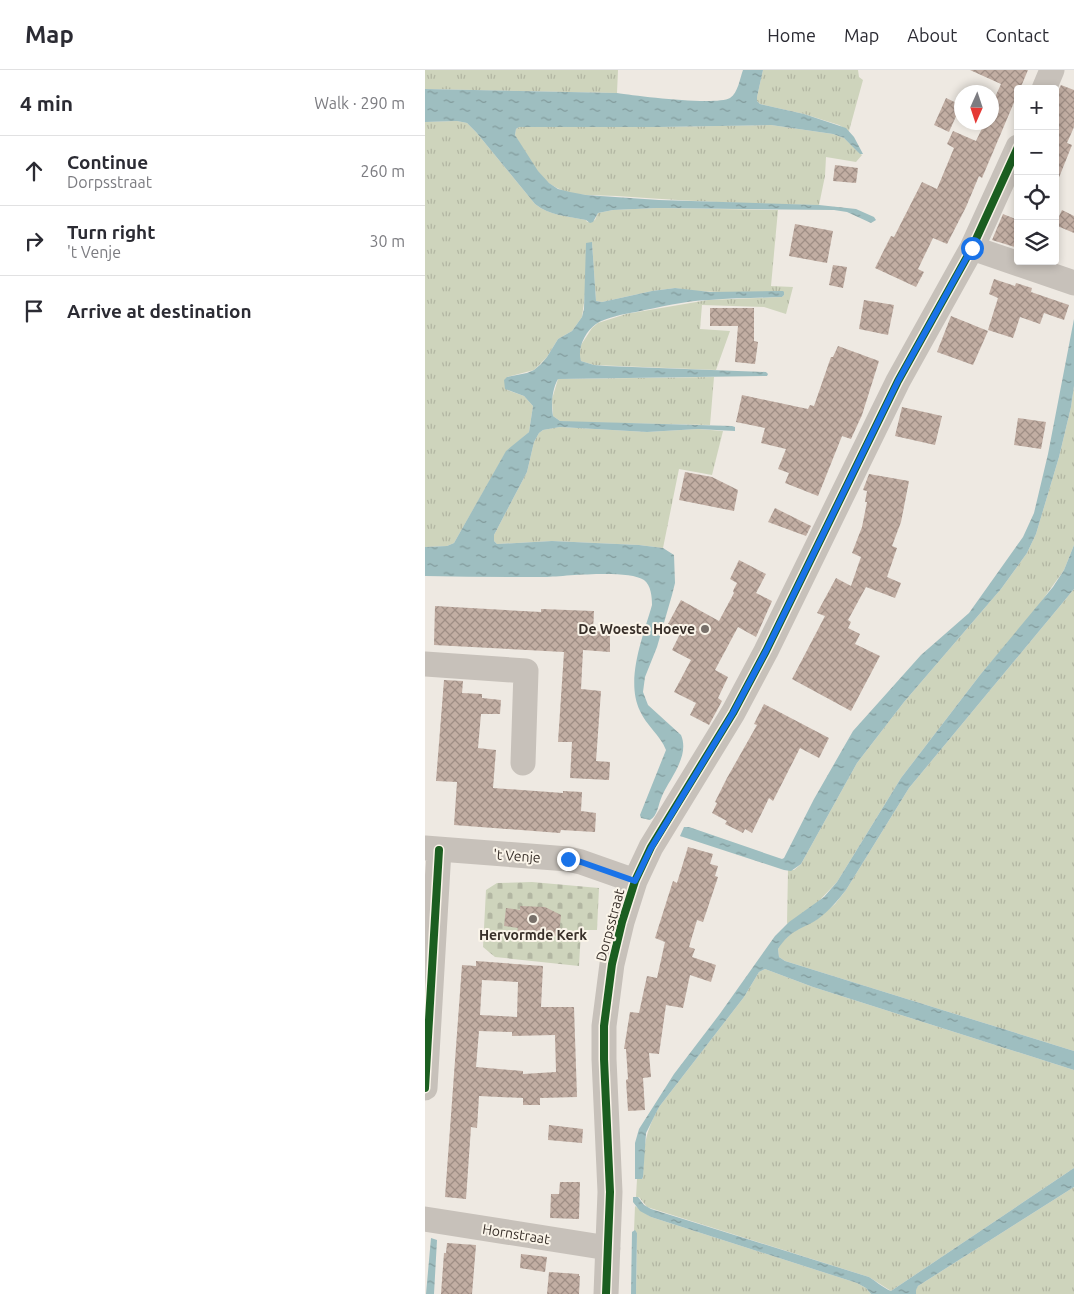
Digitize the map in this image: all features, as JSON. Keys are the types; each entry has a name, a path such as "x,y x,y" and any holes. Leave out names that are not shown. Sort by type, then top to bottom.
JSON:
{"street":[{"path":"1046,85 1052,70"},
{"name":"Dorpsstraat","path":"606,1294 610,1192 604,1026 612,964 622,922 635,881 651,848 733,713 766,651 898,381 972,248 1014,157"},
{"path":"972,248 1074,283"},
{"path":"425,664 527,672 523,763"},
{"path":"425,1088 432,849"},
{"name":"'t Venje","path":"432,849 568,859 635,881"},
{"name":"Hornstraat","path":"425,1219 608,1248"}],"green space":[{"path":"425,70 618,70 617,93 425,89"},
{"path":"763,70 858,70 859,77 863,80 849,131 839,125 804,114 760,104 757,101 757,97"},
{"path":"457,121 467,123 476,132 535,204 553,213 586,220 587,222 595,220 598,213 613,210 657,208 778,210 771,286 793,287 786,314 764,307 702,305 700,329 730,331 716,370 594,365 581,361 579,356 581,345 592,328 598,323 626,314 708,300 782,297 784,295 695,291 675,288 602,302 596,301 592,242 582,317 572,331 558,339 547,357 534,370 507,377 507,390 524,396 533,406 529,432 506,452 454,543 447,546 425,547 425,122"},
{"path":"771,125 833,134 844,138 862,155 856,162 826,157 825,176 819,205 587,195 564,191 550,184 533,165 515,135 516,129 519,127"},
{"path":"714,377 710,425 569,422 560,421 553,416 552,399 558,379"},
{"path":"1074,386 1074,545 1064,570 1036,609 980,675 901,778 837,882 817,903 787,924 788,870 794,870 801,864 857,763 904,702 1001,589 1027,553 1036,534 1059,457"},
{"path":"560,427 647,432 698,429 723,431 712,475 679,469 663,548 552,541 497,544 494,541 494,535 527,472 534,442 543,430"},
{"path":"1074,589 1074,1051 785,961 779,957 778,949 782,942 793,932 816,920 835,904 846,890 909,788"},
{"path":"532,882 599,888 597,930 581,930 579,966 495,957 483,947 486,890 497,883"},
{"path":"765,969 813,987 1074,1070 1074,1168 891,1291 869,1277 647,1207 639,1197 636,1197 637,1179 642,1179 643,1177 646,1140 650,1125 659,1107 744,997 759,972"},
{"path":"1074,1187 1074,1294 916,1294 918,1286"},
{"path":"635,1206 651,1217 857,1283 866,1288 871,1294 636,1294 637,1233 634,1231"}],"water":[{"path":"743,70 763,70 757,97 757,101 760,104 804,114 846,128 854,137 863,154 860,154 844,138 833,134 771,125 519,127 516,129 515,135 538,171 549,183 558,189 570,192 586,195 659,200 819,205 856,209 874,217 876,220 871,223 847,212 834,210 657,208 613,210 598,213 593,222 590,223 586,220 547,211 535,204 467,123 457,121 425,122 425,89 617,93 675,100 709,101 722,100 733,96"},
{"path":"592,242 596,301 602,302 675,288 710,292 784,292 782,297 718,299 681,303 616,316 605,319 592,327 585,336 580,356 581,361 594,365 766,372 768,374 767,376 558,379 553,392 552,407 553,416 560,421 732,426 735,427 735,431 698,429 647,432 560,427 543,430 534,442 527,472 494,535 494,541 497,544 552,541 639,545 663,548 674,555 675,583 657,647 645,677 643,692 648,705 681,735 683,751 678,767 662,796 656,813 650,820 641,818 640,815 666,750 640,711 634,686 640,644 652,605 651,591 646,582 636,577 611,574 545,577 425,576 425,547 447,546 454,543 506,451 529,432 533,406 524,396 505,389 504,380 507,377 534,370 547,357 558,339 572,331 582,317 584,309 586,243"},
{"path":"1074,319 1074,386 1071,407 1059,457 1036,534 1027,553 1001,589 904,702 857,763 801,864 791,871 784,870 680,836 684,827 689,827 782,859 784,858 814,799 853,731 921,655 969,613 1023,537 1034,513 1048,454"},
{"path":"1074,545 1074,589 909,788 843,894 822,916 787,937 778,949 779,957 785,961 1074,1051 1074,1070 813,987 765,969 759,972 744,997 659,1107 646,1133 643,1177 642,1179 635,1179 635,1143 639,1129 674,1074 775,936 789,922 824,897 837,882 901,778 980,675 1053,587 1064,570"},
{"path":"1074,1168 1074,1187 918,1286 916,1294 871,1294 866,1288 857,1283 651,1217 640,1211 633,1202 633,1197 638,1197 644,1205 651,1209 869,1277 891,1291"},
{"path":"635,1230 637,1233 636,1294 631,1294 632,1232"},
{"path":"431,1238 437,1240 434,1294 426,1294"}],"building":[{"path":"970,70 1028,70 1022,85 1014,85 1014,102 982,178 979,176 947,244 933,238 918,269 924,272 916,287 875,268 891,236 894,237 922,182 937,189 954,148 947,144 953,131 976,141 981,130 999,130 999,88 1001,84"},
{"path":"1061,85 1074,90 1074,127 1067,143 1072,145 1059,178 1059,130 1059,89"},
{"path":"946,98 954,102 954,121 949,132 934,125"},
{"path":"835,165 858,168 856,183 833,181"},
{"path":"1062,210 1074,216 1074,233 1059,227 1059,216"},
{"path":"1003,214 1014,218 1014,247 992,240"},
{"path":"795,224 833,231 827,263 789,256"},
{"path":"833,265 847,267 843,288 829,285"},
{"path":"994,279 1015,286 1016,283 1032,288 1031,292 1069,305 1064,320 1044,313 1040,324 1020,317 1013,338 988,330 998,298 989,294"},
{"path":"864,300 894,305 888,335 859,329"},
{"path":"710,308 754,308 754,341 758,342 755,364 735,362 738,326 710,326"},
{"path":"951,316 988,331 973,365 937,352"},
{"path":"838,346 879,361 862,415 851,439 842,436 818,496 785,483 789,473 778,469 786,449 761,443 765,428 736,422 742,395 808,409 810,405 814,406 831,357 833,357"},
{"path":"902,407 942,416 935,445 895,436"},
{"path":"1018,418 1046,422 1041,449 1014,445"},
{"path":"685,472 712,477 738,490 734,511 679,500"},
{"path":"869,474 909,481 901,522 892,546 897,548 887,577 901,583 895,598 866,587 848,620 851,622 848,628 860,634 855,644 880,656 851,711 792,679 825,616 817,613 836,578 851,586 861,557 852,553 862,527 867,502 865,502 867,491 863,490"},
{"path":"775,508 811,526 806,536 768,522"},
{"path":"739,560 766,574 756,593 772,601 756,637 738,627 715,670 728,677 718,698 722,701 709,725 690,715 696,703 674,692 691,660 672,650 681,632 668,624 681,600 719,621 734,593 733,591 737,583 730,579"},
{"path":"435,606 541,612 541,609 594,611 593,631 610,632 610,652 583,650 581,689 601,691 596,761 610,762 609,780 570,778 572,742 558,742 564,652 434,645"},
{"path":"444,680 463,681 462,693 482,694 482,698 501,700 500,714 481,714 478,748 496,750 493,788 563,793 563,791 582,792 581,811 596,813 595,832 561,830 560,833 454,825 457,782 436,781"},
{"path":"764,704 829,738 819,758 800,748 773,801 769,798 752,833 745,829 743,833 725,824 727,821 712,813 717,803 715,802 727,778 757,725 754,724"},
{"path":"688,847 713,854 710,864 718,866 715,876 718,877 703,922 697,920 689,947 695,949 692,957 716,965 711,982 690,975 683,1008 666,1005 659,1054 649,1053 651,1077 643,1078 645,1110 628,1111 626,1080 628,1079 626,1049 624,1049 630,1012 639,1013 647,976 657,978 665,942 655,938 673,881 677,883"},
{"name":"Hervormde Kerk","path":"520,906 545,907 561,915 559,936 517,932 518,928 504,926 506,908 520,910"},
{"path":"476,961 543,966 541,1007 574,1007 577,1097 540,1098 540,1105 523,1105 523,1098 479,1096 477,1128 471,1127 466,1199 445,1197 462,965 476,966","holes":["482,980 518,982 517,1017 480,1015","479,1031 512,1032 512,1036 555,1035 556,1072 523,1074 523,1071 476,1067"]},
{"path":"549,1125 583,1129 582,1143 548,1140"},
{"path":"560,1182 580,1182 579,1219 550,1218 551,1194 559,1194"},
{"path":"447,1243 476,1245 472,1294 441,1294 444,1253 446,1253"},
{"path":"521,1254 547,1257 545,1272 520,1268"},
{"path":"549,1272 579,1274 579,1294 547,1294"}],"cycle path":[{"path":"606,1294 610,1192 604,1026 612,964 622,922 635,881 651,847 733,713 766,651 898,381 972,248 1014,156"},
{"path":"425,1088 439,850"}],"place":[{"name":"De Woeste Hoeve","path":"705,629"},
{"name":"Hervormde Kerk","path":"533,919"}],"route":[{"path":"568,859 635,881 651,848 733,713 766,651 898,381 972,248"}]}
